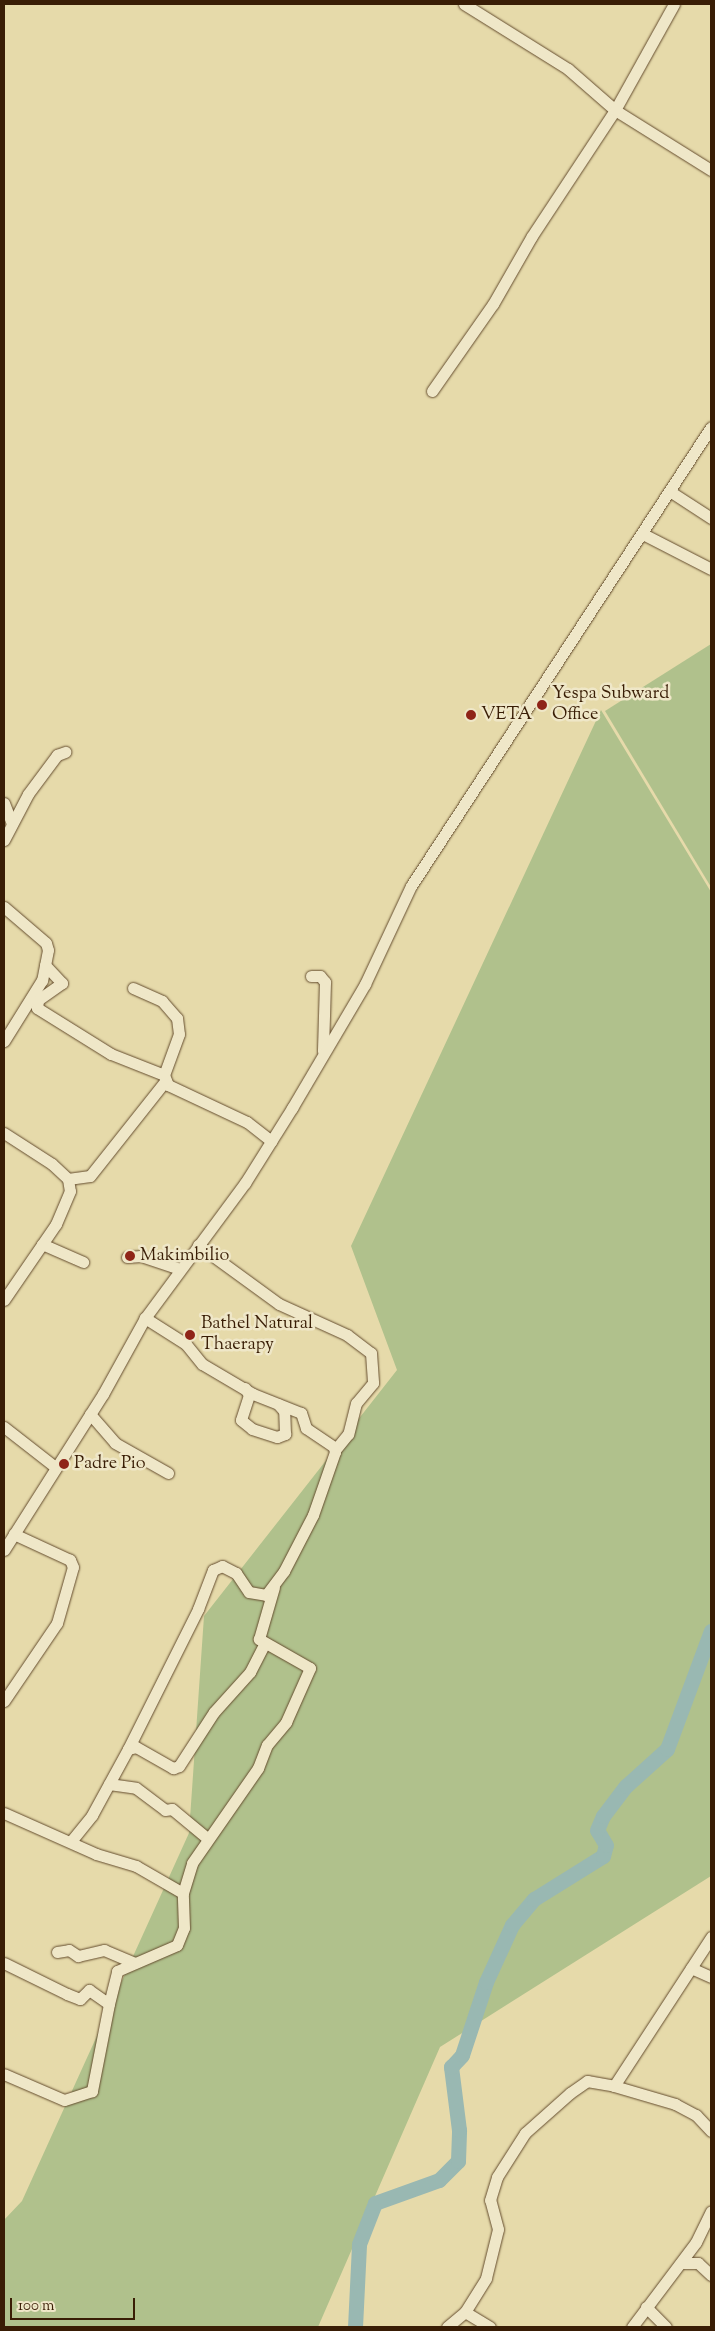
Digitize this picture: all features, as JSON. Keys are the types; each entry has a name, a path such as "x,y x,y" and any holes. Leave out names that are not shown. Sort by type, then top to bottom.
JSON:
{"street":[{"path":"464,4 568,69 616,110 711,170"},
{"path":"432,391 493,304 532,236 616,110 674,4"},
{"path":"4,1550 54,1466 90,1414 145,1318 271,1141 365,984 411,886 513,726 552,674 644,534 711,427"},
{"path":"670,492 711,518"},
{"path":"644,534 711,570"},
{"path":"4,840 12,824 57,755 65,752"},
{"path":"4,803 12,824"},
{"path":"4,907 46,942 45,965 40,986 4,1041"},
{"path":"45,965 62,983 38,1000 37,1008 111,1054 165,1077 174,1090 246,1122 271,1141"},
{"path":"311,976 320,976 326,982 322,1053"},
{"path":"68,1179 93,1172 165,1077 179,1034 177,1018 162,1001 133,988"},
{"path":"4,1133 46,1159 68,1179 70,1191 67,1202 42,1244 4,1300"},
{"path":"42,1244 83,1262"},
{"path":"4,2074 38,2086 57,2099 92,2090 115,1974 132,1963 172,1950 184,1928 184,1893 192,1863 207,1838 258,1768 311,1668 264,1644 259,1636 275,1586 313,1515 335,1450 348,1434 358,1400 373,1383 371,1353 347,1334 279,1304 198,1245"},
{"path":"127,1257 141,1256 180,1269"},
{"path":"145,1318 186,1344 202,1364 245,1388 301,1413 306,1428 335,1450"},
{"path":"245,1388 249,1395 241,1420 252,1429 280,1437 286,1433 284,1411 277,1403"},
{"path":"90,1414 114,1443 168,1474"},
{"path":"4,1427 54,1466"},
{"path":"4,1701 57,1623 73,1570 70,1560 14,1534"},
{"path":"72,1840 109,1784 128,1749 216,1567 236,1573 249,1592 266,1595 275,1586"},
{"path":"128,1749 136,1746 165,1764 179,1766 214,1712 250,1672 264,1644"},
{"path":"109,1784 136,1788 165,1810 172,1808 207,1838"},
{"path":"4,1813 72,1840 96,1854 136,1866 184,1893"},
{"path":"614,2086 711,1937"},
{"path":"57,1952 69,1950 78,1956 104,1950 132,1963"},
{"path":"4,1963 74,1996 80,1998 89,1990 110,2004"},
{"path":"691,1968 711,1977"},
{"path":"447,2327 465,2312 481,2288 496,2247 498,2230 490,2200 512,2150 545,2114 587,2081 614,2086 675,2104 696,2115 711,2130"},
{"path":"632,2327 681,2263 711,2211"},
{"path":"681,2263 698,2263 711,2275"},
{"path":"646,2307 666,2327"},
{"path":"465,2312 490,2327"}],"green space":[{"path":"711,644 711,887 605,711"},
{"path":"601,710 711,892 711,1876 440,2047 318,2327 4,2327 4,2220 22,2201 189,1833 204,1616 397,1370 351,1246"}],"waterway":[{"path":"355,2327 359,2244 375,2203 439,2180 458,2161 459,2130 451,2067 462,2055 486,1982 512,1925 534,1899 603,1856 606,1845 597,1830 603,1816 626,1786 667,1749 711,1631"}],"place":[{"name":"Yespa Subward Office","path":"542,705"},
{"name":"VETA","path":"471,715"},
{"name":"Makimbilio","path":"130,1256"},
{"name":"Bathel Natural Thaerapy","path":"190,1335"},
{"name":"Padre Pio","path":"64,1464"}]}
